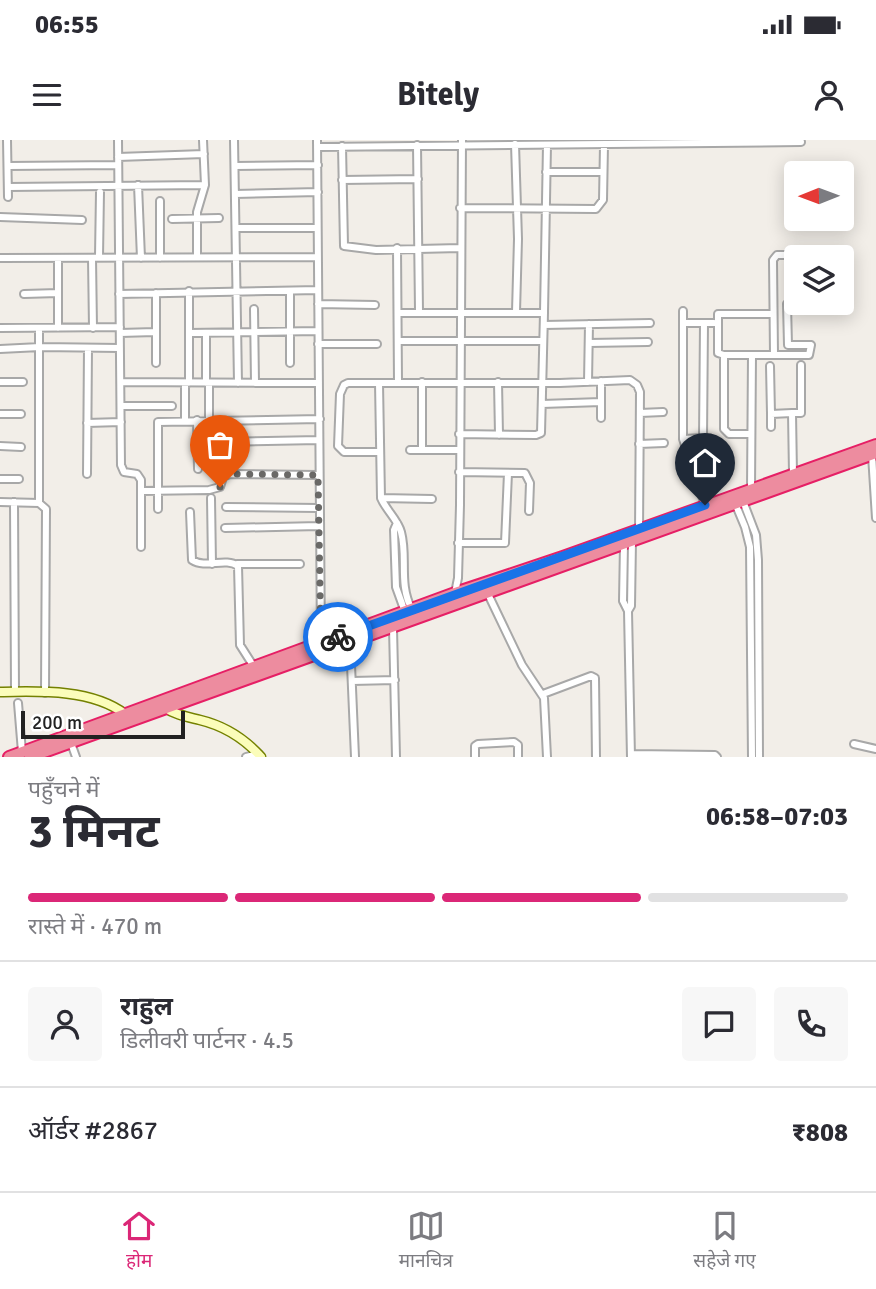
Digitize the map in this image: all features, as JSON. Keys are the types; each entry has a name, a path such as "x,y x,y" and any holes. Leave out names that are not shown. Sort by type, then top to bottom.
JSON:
{"highway":[{"path":"9,757 71,743 254,667 322,647 351,642 393,628 457,598 563,557 634,538 705,505 793,474 875,451"},
{"path":"26,755 71,743 125,714 164,704 322,647 409,611 457,598 488,594 875,451"}],"street":[{"path":"8,140 8,197"},
{"path":"118,140 122,469 126,473 139,476 141,547"},
{"path":"197,257 196,218 205,185 203,140"},
{"path":"234,140 238,383"},
{"path":"322,647 318,509 320,419 317,143 342,146 405,142 417,145 801,142"},
{"path":"457,598 462,143"},
{"path":"512,143 517,209 516,313"},
{"path":"459,434 539,434 542,428 546,172 552,143"},
{"path":"460,208 546,210 599,207 603,200 600,143"},
{"path":"417,145 419,312"},
{"path":"342,146 344,246 376,250 460,248"},
{"path":"118,157 204,154"},
{"path":"8,166 118,165"},
{"path":"235,166 318,165"},
{"path":"546,172 603,172"},
{"path":"342,180 418,179"},
{"path":"138,185 141,258"},
{"path":"8,187 205,185"},
{"path":"93,328 100,192"},
{"path":"235,194 318,192"},
{"path":"160,201 160,258"},
{"path":"0,218 82,220"},
{"path":"172,219 219,218"},
{"path":"236,228 317,228"},
{"path":"397,248 398,382"},
{"path":"774,355 773,260 776,255 784,255"},
{"path":"0,258 317,257"},
{"path":"58,258 58,328"},
{"path":"119,294 318,290"},
{"path":"185,420 189,291"},
{"path":"290,292 290,363"},
{"path":"24,294 58,293"},
{"path":"156,293 156,363"},
{"path":"318,304 375,305"},
{"path":"254,309 255,383"},
{"path":"683,311 684,439 705,505"},
{"path":"398,313 544,313"},
{"path":"773,314 718,314 718,354 809,355 811,345 788,345 787,315"},
{"path":"544,325 650,323"},
{"path":"684,323 714,323"},
{"path":"684,439 703,438 704,323"},
{"path":"588,382 589,324"},
{"path":"0,328 93,328 155,332"},
{"path":"39,328 39,503"},
{"path":"189,333 318,331"},
{"path":"206,332 209,420"},
{"path":"398,341 543,341"},
{"path":"589,343 648,342"},
{"path":"318,344 377,344"},
{"path":"87,474 88,348"},
{"path":"0,349 120,348"},
{"path":"724,355 724,429 729,434 751,434"},
{"path":"751,489 752,355"},
{"path":"771,414 801,413 801,365"},
{"path":"770,366 771,426"},
{"path":"601,381 601,418"},
{"path":"0,382 23,382"},
{"path":"121,382 319,383"},
{"path":"422,382 422,450"},
{"path":"498,382 499,435"},
{"path":"380,452 344,452 338,446 342,388 348,383 633,382 640,392 640,413 631,606 628,611 631,756 717,757"},
{"path":"379,383 381,498 387,512 397,523 394,530 396,587 409,611"},
{"path":"542,404 601,402"},
{"path":"121,405 172,406"},
{"path":"640,413 663,412"},
{"path":"792,413 793,474"},
{"path":"0,414 21,414"},
{"path":"158,509 160,421 320,419"},
{"path":"197,420 198,469"},
{"path":"87,422 121,422"},
{"path":"224,442 319,440"},
{"path":"639,444 664,443"},
{"path":"0,446 21,447"},
{"path":"410,450 459,450"},
{"path":"875,451 876,518"},
{"path":"459,472 528,475 529,511"},
{"path":"458,543 505,543 508,473"},
{"path":"141,491 209,490 220,487 223,477 230,474 318,475"},
{"path":"0,479 19,479"},
{"path":"211,498 212,564"},
{"path":"381,498 432,499"},
{"path":"0,502 39,503 45,506 47,513 45,693"},
{"path":"14,502 15,691"},
{"path":"739,502 757,544 754,655 755,719 759,757"},
{"path":"226,507 318,509"},
{"path":"190,512 191,557 195,563 300,564"},
{"path":"225,528 319,526"},
{"path":"237,564 240,645 254,667"},
{"path":"488,594 522,665 543,694 546,704 547,757"},
{"path":"393,628 396,757"},
{"path":"351,642 355,757"},
{"path":"543,694 591,676 595,678 596,757"},
{"path":"352,681 395,680"},
{"path":"0,692 80,696 104,701 125,714"},
{"path":"18,704 26,755"},
{"path":"164,704 233,732 260,756"},
{"path":"752,757 755,719"},
{"path":"475,757 475,746 478,744 514,742 518,745 518,757"},
{"path":"71,743 76,757"},
{"path":"854,744 876,749"},
{"path":"246,757 260,756"}],"way so far":[{"path":"220,487 223,477 230,474 318,475 321,643 338,637"}],"route":[{"path":"338,637 705,505"}]}
